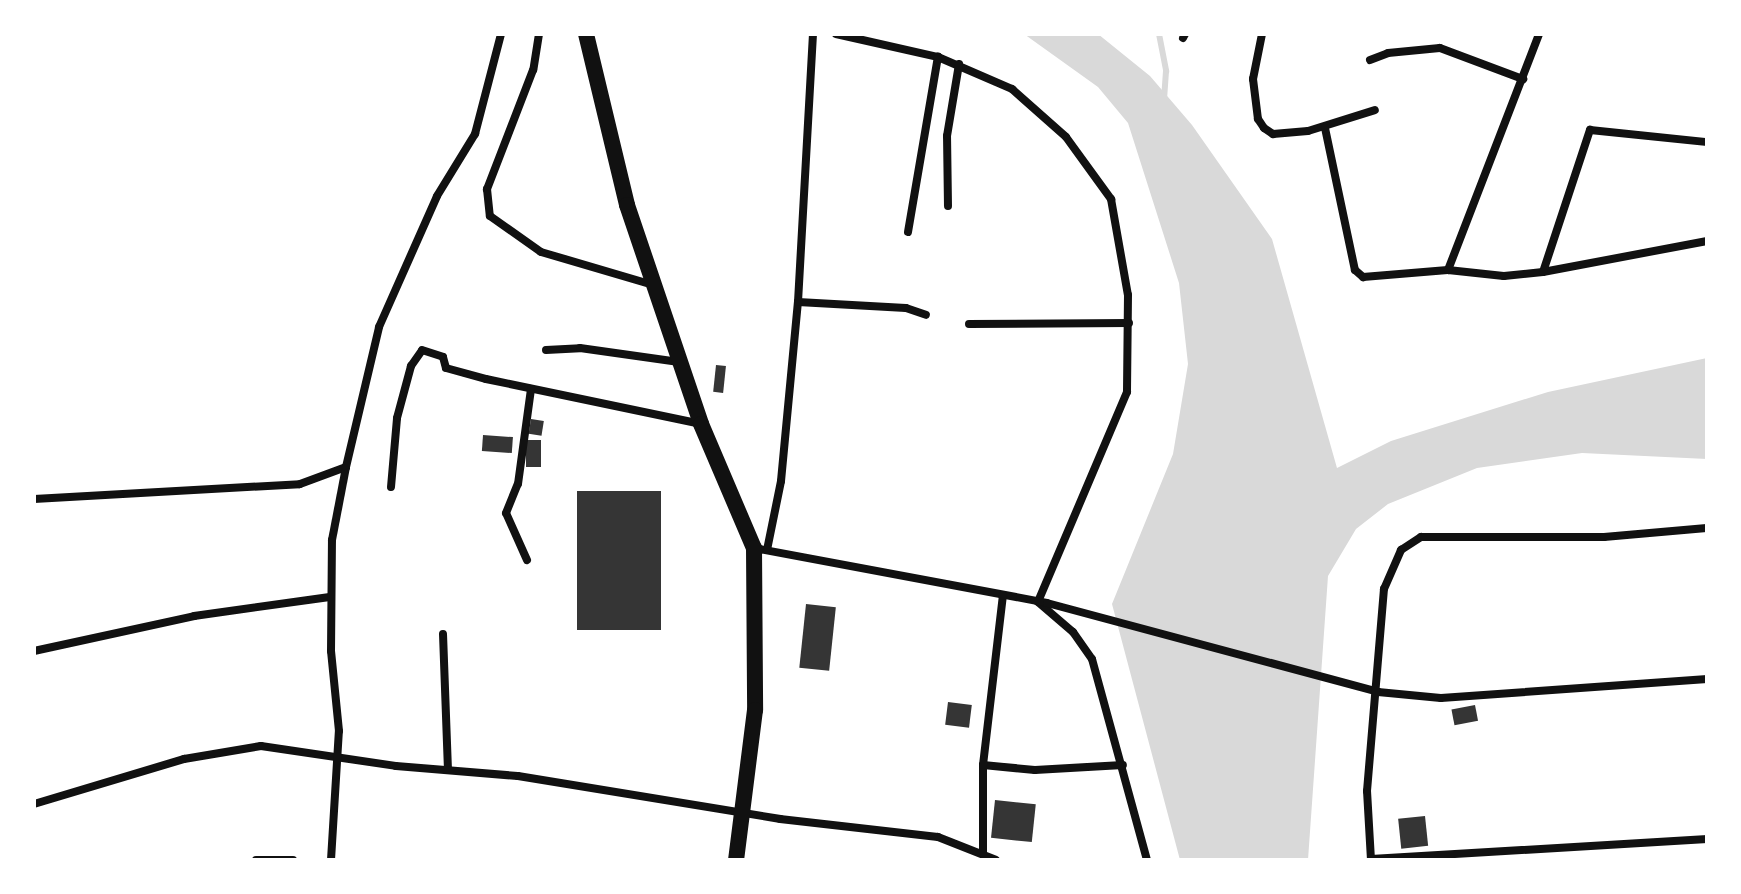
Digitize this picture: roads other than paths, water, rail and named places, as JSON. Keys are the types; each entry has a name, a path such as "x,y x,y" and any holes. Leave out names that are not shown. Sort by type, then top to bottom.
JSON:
{"main road":[{"path":"586,34 627,205 679,362 701,424 760,549 755,710 736,860"}],"street":[{"path":"331,860 337,758 330,597 332,540 346,467 379,327 437,196 475,134 501,34"},
{"path":"539,34 533,70 487,189 490,216 541,252 654,285"},
{"path":"813,34 798,302 781,481 760,549 1069,609 1374,691 1441,698 1707,679"},
{"path":"836,34 959,64 1040,109 1106,188 1120,236 1129,323 1127,392 1038,602"},
{"path":"1262,34 1253,79 1258,119 1273,134 1325,128 1375,110"},
{"path":"1448,270 1539,34"},
{"path":"1370,60 1388,53 1440,48 1523,79"},
{"path":"908,232 938,57"},
{"path":"948,206 947,136 959,64"},
{"path":"1325,128 1358,275 1448,270 1504,276 1543,272 1707,241"},
{"path":"1543,272 1590,130 1707,142"},
{"path":"798,302 906,308 926,315"},
{"path":"969,324 1129,323"},
{"path":"546,350 580,348 679,362"},
{"path":"391,487 397,418 420,351 440,355 446,368 701,424"},
{"path":"527,560 506,513 518,484 531,389"},
{"path":"34,499 300,484 346,467"},
{"path":"1707,528 1604,537 1421,537 1410,542 1388,571 1384,589 1367,791 1371,860 1707,839"},
{"path":"983,853 983,765 1003,595"},
{"path":"34,651 194,616 330,597"},
{"path":"1038,602 1073,632 1092,659 1147,860"},
{"path":"443,634 448,769"},
{"path":"34,804 230,750 305,749 337,758 448,769 741,810 780,819 938,837 996,860"},
{"path":"983,765 1035,770 1123,765"},
{"path":"256,860 293,860"}],"waterway":[{"path":"1159,34 1166,71 1164,98"}]}
